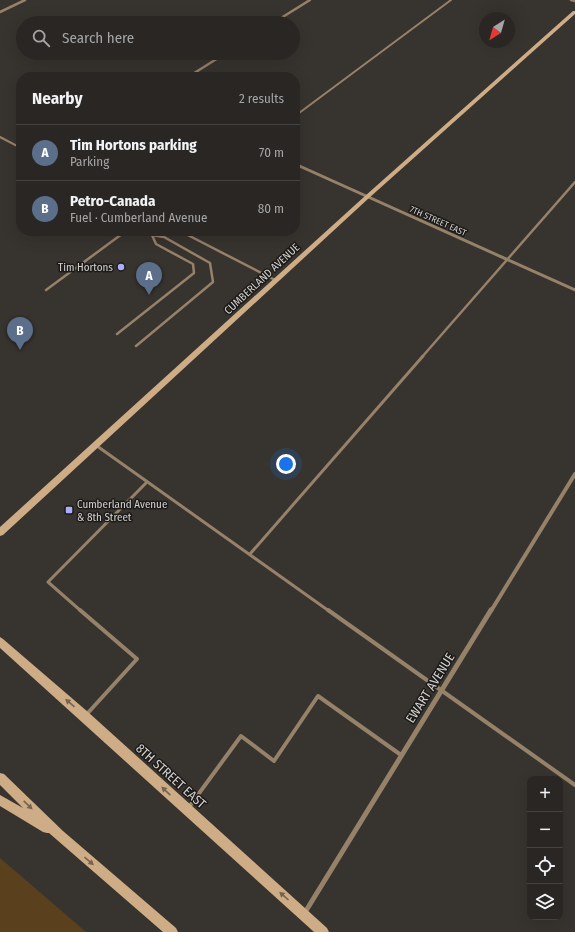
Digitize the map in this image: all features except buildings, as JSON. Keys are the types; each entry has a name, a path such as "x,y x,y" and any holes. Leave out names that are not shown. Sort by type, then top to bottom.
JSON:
{"main road":[{"name":"CUMBERLAND AVENUE","path":"0,532 367,196 575,12"},
{"name":"8TH STREET EAST","path":"0,642 323,932"},
{"path":"0,778 59,835 172,932"},
{"path":"0,800 59,835"}],"street":[{"path":"0,12 25,0"},
{"path":"284,16 310,0"},
{"path":"571,0 575,1"},
{"path":"196,72 215,60"},
{"name":"7TH STREET EAST","path":"300,166 575,290"},
{"name":"EWART AVENUE","path":"304,914 575,474"}],"lane":[{"path":"300,112 451,0"},
{"path":"0,137 16,145"},
{"path":"250,554 575,182"},
{"path":"46,290 119,236"},
{"path":"117,334 194,273 193,264 156,244 152,236"},
{"path":"136,346 213,282 210,262 164,237 158,236"},
{"path":"190,236 275,280"},
{"path":"96,445 575,785"},
{"path":"84,716 137,659 48,582 147,482"},
{"path":"187,810 242,736 274,761 318,696 401,755"}],"shaded area":[{"path":"0,858 86,932 0,932"}],"place":[{"name":"Tim Hortons","path":"121,267"},
{"name":"Tim Hortons parking","path":"149,295"},
{"name":"Petro-Canada","path":"20,350"},
{"name":"Cumberland Avenue & 8th Street","path":"69,510"}]}
